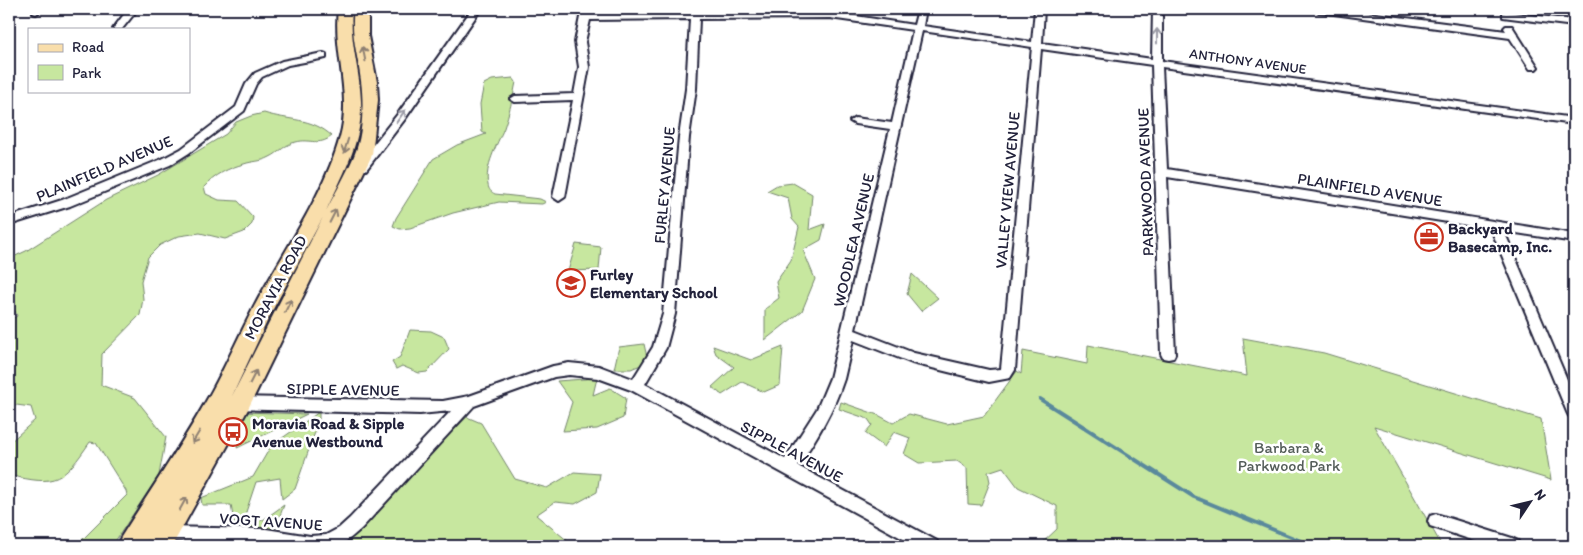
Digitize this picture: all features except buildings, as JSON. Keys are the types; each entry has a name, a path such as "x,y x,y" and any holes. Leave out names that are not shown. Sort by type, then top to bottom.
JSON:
{"main road":[{"name":"MORAVIA ROAD","path":"130,546 228,403 262,311 324,197 346,147 353,102 343,29 345,9"},
{"name":"MORAVIA ROAD","path":"162,540 228,403 363,155 370,123 371,99 360,36 361,9"}],"street":[{"path":"118,28 133,9"},
{"path":"350,182 401,117 420,87 476,9"},
{"name":"WOODLEA AVENUE","path":"788,468 818,423 829,402 848,332 922,9"},
{"name":"VALLEY VIEW AVENUE","path":"848,332 912,358 989,376 1005,374 1008,370 1040,9"},
{"name":"PARKWOOD AVENUE","path":"1158,9 1157,63 1168,354"},
{"path":"1318,9 1512,35"},
{"path":"1405,9 1410,21"},
{"name":"ANTHONY AVENUE","path":"587,13 695,12 830,15 918,26 955,34 1036,46 1574,121"},
{"name":"FURLEY AVENUE","path":"636,386 660,348 669,314 684,137 691,89 695,12"},
{"path":"1533,67 1512,35 1504,18 1506,12 1574,23"},
{"path":"559,198 584,67 580,51 587,13"},
{"name":"PLAINFIELD AVENUE","path":"9,221 74,200 177,156 240,109 244,104 251,82 260,74 289,62 323,56"},
{"path":"515,99 578,97"},
{"path":"854,121 896,127"},
{"name":"PLAINFIELD AVENUE","path":"1161,172 1574,238"},
{"path":"1496,226 1574,412"},
{"name":"VOGT AVENUE","path":"162,540 266,536 320,544 337,539 378,501 469,402 553,372 569,369 599,372 636,386"},
{"name":"SIPPLE AVENUE","path":"636,386 931,546"},
{"name":"SIPPLE AVENUE","path":"228,403 420,408 443,407 469,402"},
{"path":"1436,521 1512,546"}],"green space":[{"path":"513,78 516,82 509,111 489,164 488,187 495,194 540,199 546,202 542,204 499,202 453,213 410,228 400,229 393,226 396,218 433,159 457,145 486,134 482,132 480,104 484,84 492,80"},
{"path":"264,113 308,122 332,136 318,142 301,141 292,143 267,159 227,170 204,187 206,194 219,200 238,201 253,217 252,224 244,232 225,239 200,233 179,236 160,245 148,257 141,281 143,299 140,315 102,354 101,385 135,398 166,437 159,475 112,546 76,546 127,495 96,443 90,442 73,465 57,478 38,480 9,475 9,443 35,420 31,407 9,404 9,321 17,316 15,311 9,313 9,259 26,251 106,200 158,175 226,134 236,122"},
{"path":"793,183 812,194 809,230 825,224 821,240 803,250 815,279 802,311 765,340 765,309 779,298 776,282 791,260 799,227 792,219 788,198 767,191 777,185"},
{"path":"576,244 601,247 599,270 568,271"},
{"path":"912,274 938,298 921,311 907,294"},
{"path":"410,330 431,331 444,337 449,349 427,372 419,373 402,366 396,369 392,362 400,357"},
{"name":"Barbara & Parkwood Park","path":"1243,338 1324,353 1541,419 1551,480 1374,426 1442,546 1178,546 1162,541 1161,546 1039,546 1057,529 1057,506 1018,487 1003,467 988,472 990,482 981,505 968,504 967,468 957,461 919,463 904,454 910,438 894,432 884,447 865,433 872,425 868,419 839,409 841,402 878,415 893,423 909,414 947,424 984,416 1017,371 1021,374 1023,351 1087,364 1088,345 1247,376"},
{"path":"644,344 648,362 631,369 614,369 619,347"},
{"path":"713,346 751,360 783,347 780,385 764,392 742,382 722,395 712,387 734,367 716,354"},
{"path":"597,378 593,395 610,388 626,398 623,418 597,429 563,431 572,402 557,381"},
{"path":"243,412 307,414 237,448"},
{"path":"319,412 319,421 295,489 282,499 280,478 256,482 245,515 263,520 284,505 275,529 235,528 231,505 202,505 201,498 253,477 271,446"},
{"path":"467,417 481,423 515,479 547,488 574,472 600,474 597,492 575,504 555,502 536,515 574,546 340,546"}],"waterway":[{"path":"1040,399 1194,497 1313,546"}],"place":[{"name":"Backyard Basecamp, Inc.","path":"1429,237"},
{"name":"Furley Elementary School","path":"571,283"},
{"name":"Moravia Road & Sipple Avenue Westbound","path":"233,432"}]}
